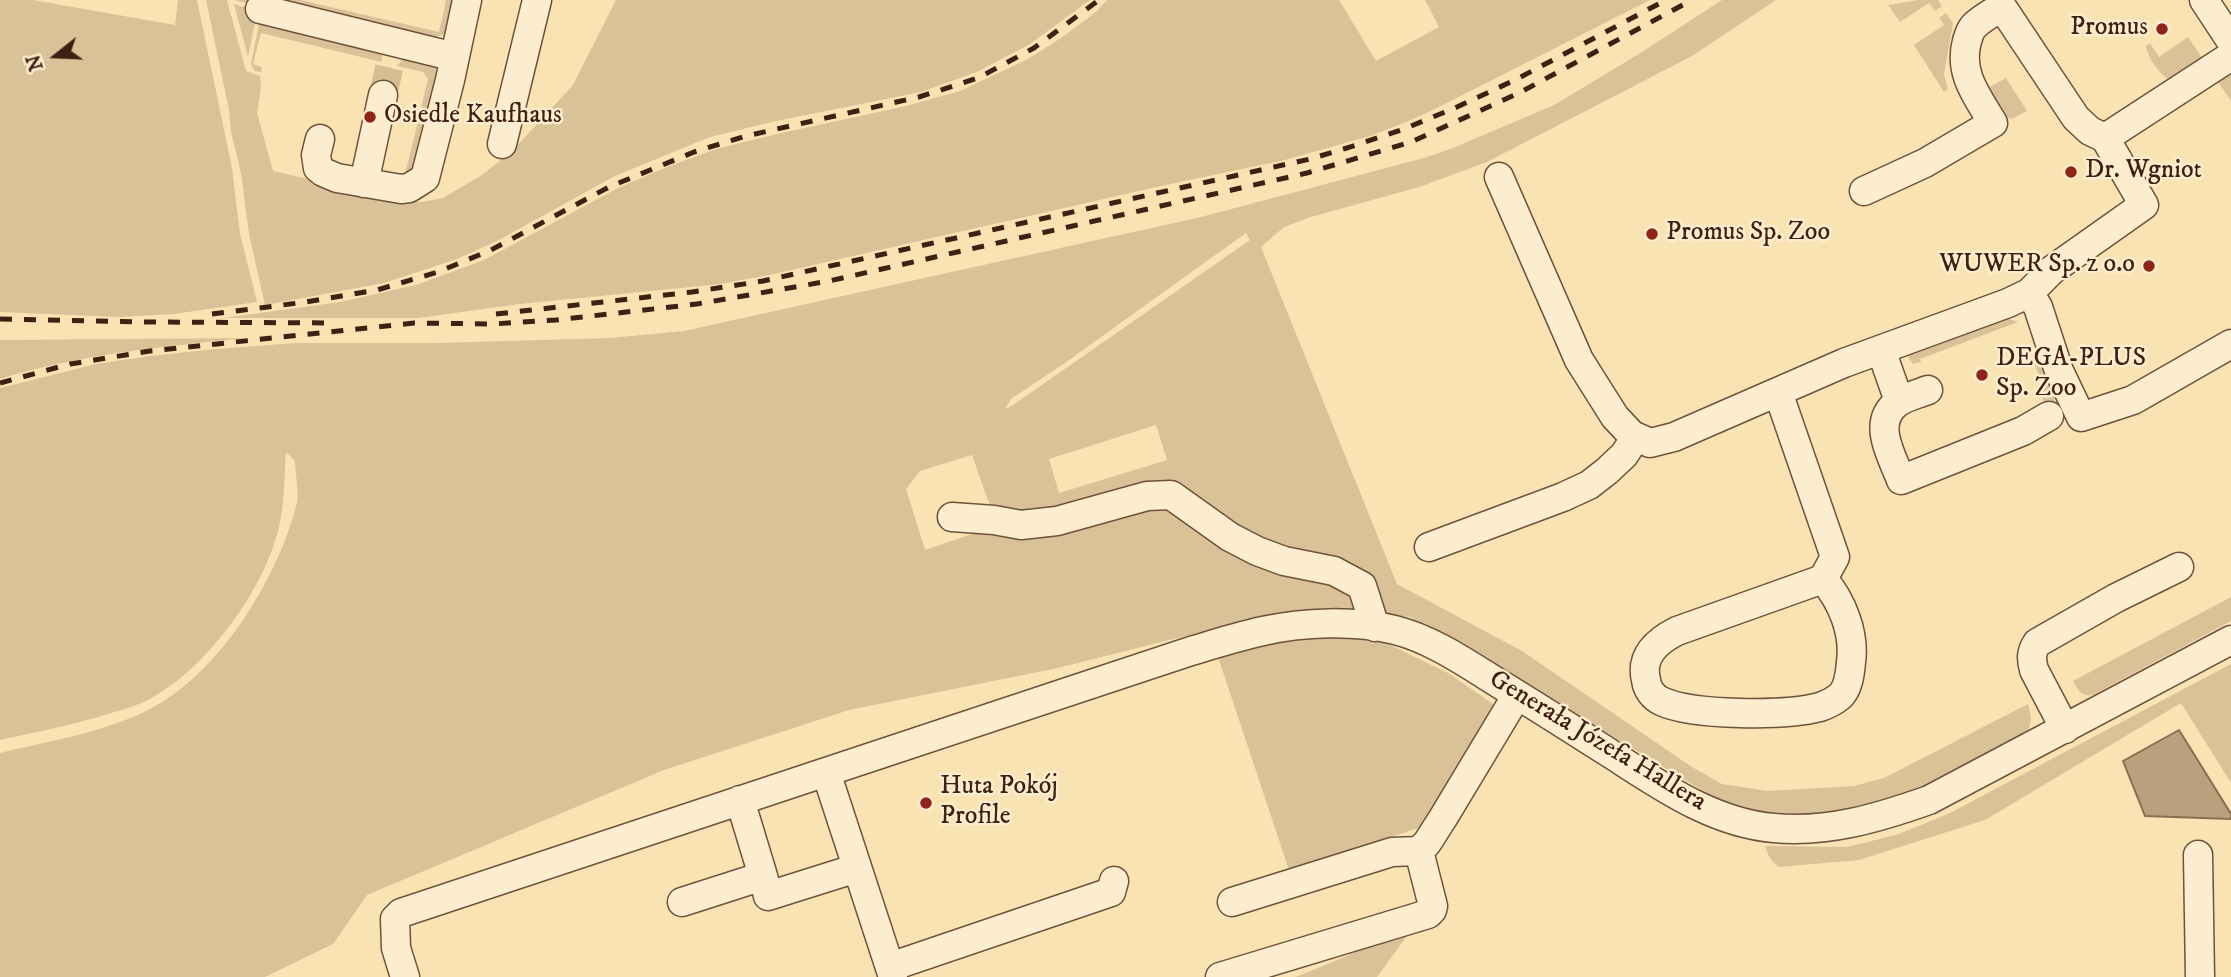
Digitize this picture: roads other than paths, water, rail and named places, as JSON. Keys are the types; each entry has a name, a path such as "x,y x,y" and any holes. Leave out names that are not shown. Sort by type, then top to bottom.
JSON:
{"street":[{"path":"320,139 316,155 318,168 329,175 401,189 410,188 425,178 467,0"},
{"path":"502,144 537,0"},
{"path":"2204,0 2231,41"},
{"path":"1499,177 1579,360 1615,416 1632,435 1650,443 1674,438 1844,363 1989,311 2029,293 2052,270 2144,205 2105,138 2090,131 2076,118 2002,7 1976,24 1970,32 1964,51 1969,83 1993,123 1925,163 1864,191"},
{"path":"260,9 392,53 455,57"},
{"path":"2105,138 2231,57"},
{"path":"364,183 383,95"},
{"path":"2029,293 2038,307 2059,371 2081,417 2133,400 2231,344"},
{"path":"1881,350 1899,401"},
{"path":"1928,390 1899,401 1886,417 1884,434 1901,480 2023,431 2049,416"},
{"path":"1778,391 1835,557 1823,579 1663,638 1646,657 1644,671 1647,686 1660,701 1712,711 1792,712 1823,706 1842,695 1850,677 1853,650 1836,594 1823,579"},
{"path":"1429,547 1589,485 1624,455 1636,437"},
{"path":"952,517 994,520 1021,526 1058,521 1147,496 1171,495 1230,537 1257,551 1284,561 1334,571 1362,586 1374,627"},
{"path":"2065,729 2034,670 2033,650 2037,643 2116,598 2179,567"},
{"name":"Generała Józefa Hallera","path":"405,977 396,948 395,919 401,913 1191,651 1264,631 1324,624 1395,630 1436,646 1660,785 1697,804 1741,823 1808,829 1838,827 1877,818 1929,800 2231,640"},
{"path":"1232,902 1392,852 1419,851 1444,818 1517,695"},
{"path":"826,772 891,972 1111,892 1114,881"},
{"path":"740,800 768,896 858,868"},
{"path":"1220,977 1428,914 1433,906 1419,851"},
{"path":"2198,855 2200,977"},
{"path":"682,902 763,876"}],"tunnel":[{"path":"383,95 390,64"}],"railway":[{"path":"212,314 377,290 438,272 491,250 609,187 694,152 746,136 919,97 978,78 1034,48 1099,0"},
{"path":"496,314 692,292 763,281 1310,159 1404,129 1457,107 1517,79 1666,0"},
{"path":"0,383 70,364 150,351 414,323 493,324 556,320 697,304 829,281 1307,173 1411,142 1519,93 1692,0"},
{"path":"0,319 336,323"}],"place":[{"name":"Promus","path":"2162,29"},
{"name":"Osiedle Kaufhaus","path":"370,117"},
{"name":"Dr. Wgniot","path":"2071,172"},
{"name":"Promus Sp. Zoo","path":"1652,234"},
{"name":"WUWER Sp. z o.o","path":"2149,266"},
{"name":"DEGA-PLUS Sp. Zoo","path":"1982,375"},
{"name":"Huta Pokój Profile","path":"926,803"}]}
